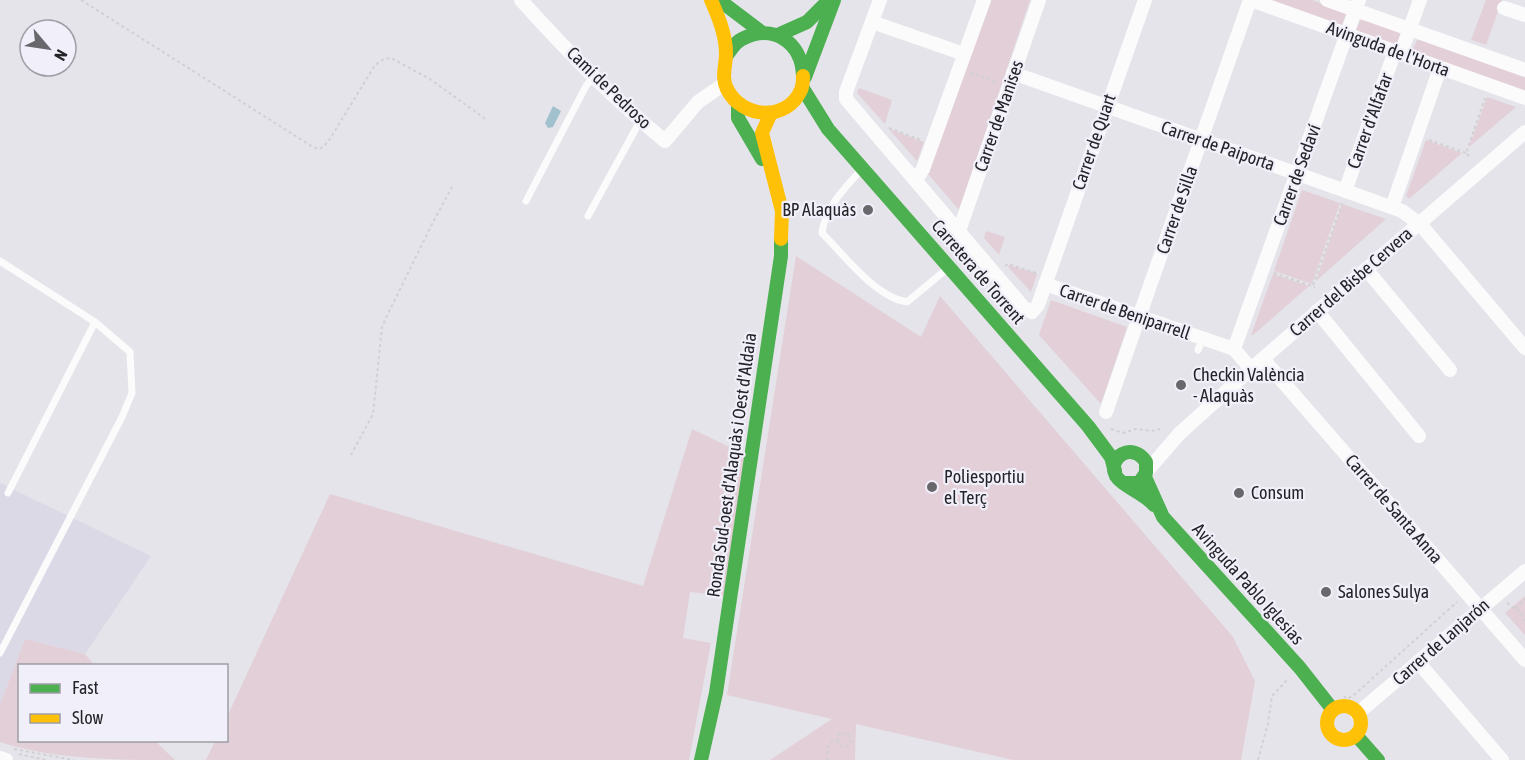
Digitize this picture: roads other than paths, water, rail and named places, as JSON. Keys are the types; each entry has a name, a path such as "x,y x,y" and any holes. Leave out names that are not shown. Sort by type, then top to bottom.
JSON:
{"street":[{"name":"Camí de Pedroso","path":"522,0 640,121 665,141 698,102 724,84"},
{"path":"711,0 721,26 726,56 723,70 724,84 730,96 738,105 754,112 771,113 796,112 796,99 834,0"},
{"path":"719,0 760,32"},
{"path":"726,56 740,39 760,32 780,34 807,22 829,0"},
{"path":"880,0 872,22 964,54"},
{"path":"916,180 923,169 984,0"},
{"name":"Carrer de Manises","path":"958,231 1039,0"},
{"name":"Carrer de Quart","path":"1042,279 1145,0"},
{"name":"Avinguda de l'Horta","path":"1250,0 1525,98"},
{"name":"Carrer de Silla","path":"1106,412 1250,0"},
{"name":"Avinguda de l'Horta","path":"1327,0 1357,5 1410,29 1525,70"},
{"name":"Carrer d'Alfafar","path":"1344,196 1420,0"},
{"name":"Carrer de Sedaví","path":"1234,349 1357,5"},
{"path":"1504,8 1525,15"},
{"name":"Carrer de Beniparrell","path":"872,22 846,92 846,99 1027,310 1032,312 1035,309 1042,279 1137,322 1234,349"},
{"path":"780,34 799,51 804,82"},
{"path":"1392,207 1440,68"},
{"name":"Carrer de Paiporta","path":"1013,74 1297,174 1344,196 1392,207 1410,216 1420,224 1525,348"},
{"name":"Carretera de Torrent","path":"804,82 828,129 1088,426 1111,457 1115,471"},
{"name":"Ronda Sud-oest d'Alaquàs i Oest d'Aldaia","path":"738,105 738,118 771,174"},
{"name":"Carretera de Torrent","path":"796,112 828,129"},
{"name":"Ronda Sud-oest d'Alaquàs i Oest d'Aldaia","path":"701,760 716,693 781,256 782,211 762,133 771,113"},
{"name":"Carrer del Bisbe Cervera","path":"1146,473 1179,434 1251,369 1525,132"},
{"path":"1366,269 1450,370"},
{"path":"1317,311 1419,436"},
{"path":"1234,349 1251,369"},
{"name":"Carrer de Santa Anna","path":"1263,359 1525,660"},
{"name":"Carrer del Bisbe Cervera","path":"1142,455 1179,434"},
{"name":"Carretera de Torrent","path":"1098,441 1110,450 1122,454"},
{"path":"1124,483 1139,483 1146,473 1147,462 1142,455 1132,451 1122,454 1116,461 1117,477 1124,483 1146,497 1163,517"},
{"name":"Avinguda Pablo Iglesias","path":"1146,473 1149,490 1156,499 1163,517 1300,668 1333,710"},
{"name":"Carrer de Lanjarón","path":"1358,714 1525,571"},
{"path":"1418,662 1502,760"},
{"path":"1346,707 1358,714 1360,725 1356,735 1339,740 1331,735 1327,727 1328,718 1333,710 1346,707"},
{"path":"1356,735 1378,760"}],"lane":[{"path":"525,201 594,75"},
{"path":"588,216 640,121"},
{"path":"863,168 835,200 823,222 822,232 868,280 889,296 900,301 907,302 949,267"},
{"path":"0,261 95,321 130,352 132,393 122,417 0,653"},
{"path":"8,493 95,321"},
{"path":"1198,350 1201,343 1212,342"}],"water":[{"path":"553,106 561,111 553,127 548,128 545,123"}],"place":[{"name":"BP Alaquàs","path":"868,210"},
{"name":"Checkin València - Alaquàs","path":"1181,385"},
{"name":"Poliesportiu el Terç","path":"932,487"},
{"name":"Consum","path":"1239,493"},
{"name":"Salones Sulya","path":"1326,592"}]}
